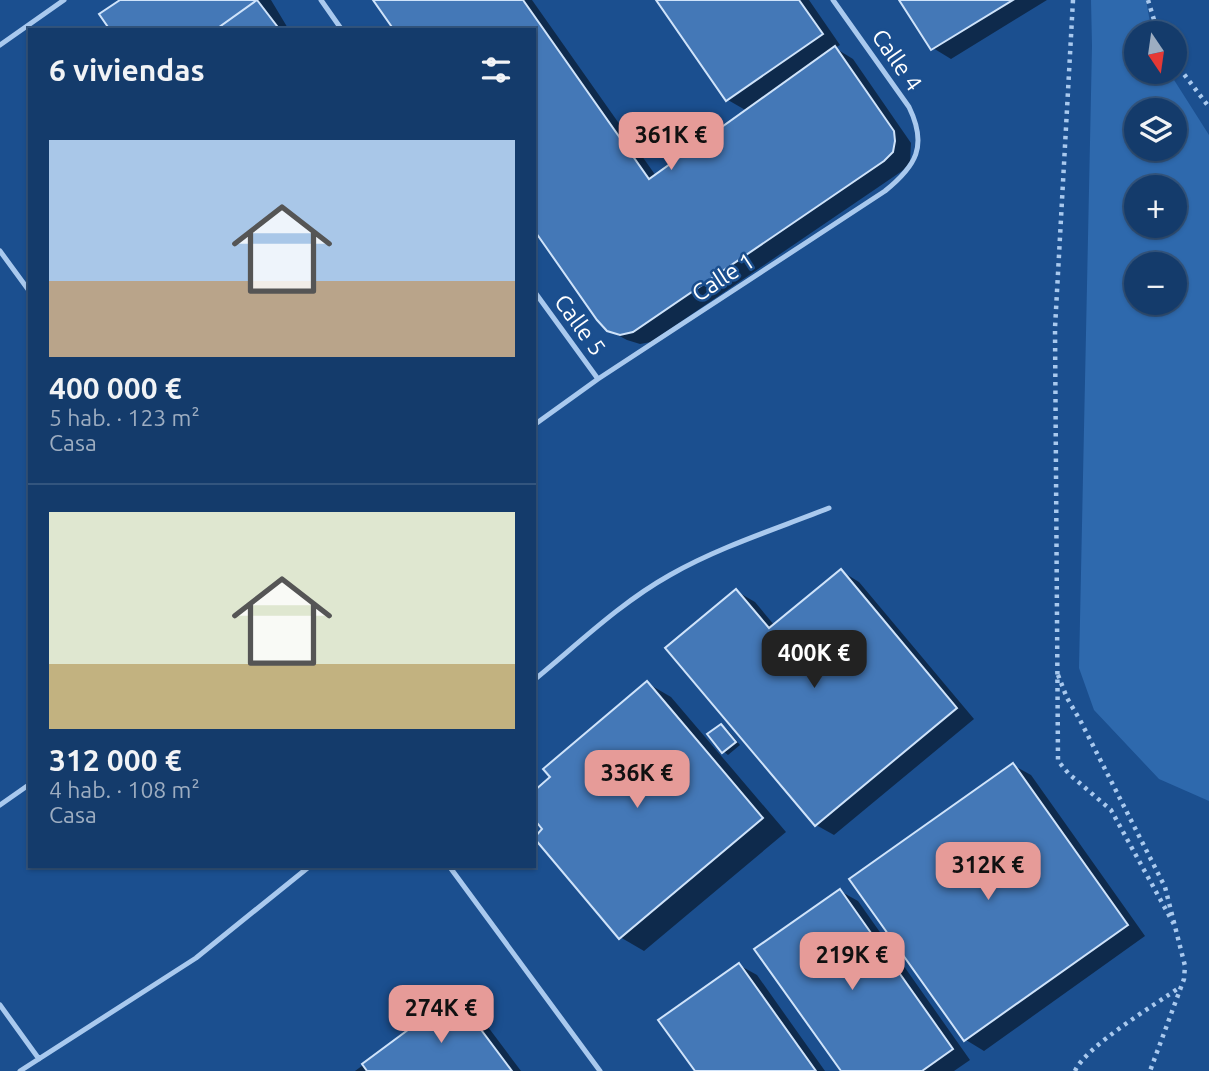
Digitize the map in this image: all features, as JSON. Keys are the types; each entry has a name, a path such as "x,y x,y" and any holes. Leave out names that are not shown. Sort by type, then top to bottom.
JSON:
{"lane":[{"path":"0,45 64,0"},
{"path":"321,0 341,28"},
{"name":"Calle 4","path":"833,0 909,107 916,121 918,147"},
{"name":"Calle 1","path":"536,424 598,379 885,191 908,169 918,147"},
{"path":"0,251 28,289"},
{"name":"Calle 5","path":"536,294 598,379"},
{"path":"536,678 632,599 670,575 711,554 829,508"},
{"path":"0,805 28,784"},
{"path":"20,1071 196,958 308,868"},
{"path":"450,868 600,1071"},
{"path":"0,1005 39,1059"}],"path":[{"path":"1073,0 1055,328 1059,761 1069,774 1111,810 1175,928"},
{"path":"1148,0 1154,21"},
{"path":"1187,78 1209,107"},
{"path":"1057,671 1067,698 1165,887 1185,966 1181,986 1150,1071"},
{"path":"1075,1071 1079,1062 1181,986"}],"shaded area":[{"path":"1091,0 1146,0 1150,21 1124,21 1124,84 1177,84 1186,98 1124,98 1124,161 1187,161 1187,100 1209,135 1209,801 1159,779 1094,710 1079,668"}],"building":[{"path":"120,0 257,0 218,28 109,28 99,14"},
{"path":"257,0 278,28 218,28"},
{"path":"373,0 523,0 649,179 835,46 894,131 893,152 884,161 633,332 620,335 607,331 597,320 536,233 536,28 393,28"},
{"path":"656,0 799,0 823,34 726,101"},
{"path":"899,0 1013,0 931,50"},
{"path":"841,569 957,708 815,826 665,648 736,589 769,628"},
{"path":"647,681 763,818 619,939 536,840 536,836 542,829 536,822 536,789 550,777 543,769"},
{"path":"721,724 736,742 722,753 707,734"},
{"path":"1013,763 1128,925 964,1041 849,879"},
{"path":"840,889 953,1049 922,1071 841,1071 754,949"},
{"path":"739,963 816,1071 695,1071 658,1020"},
{"path":"455,995 512,1071 367,1071 362,1064"}]}
